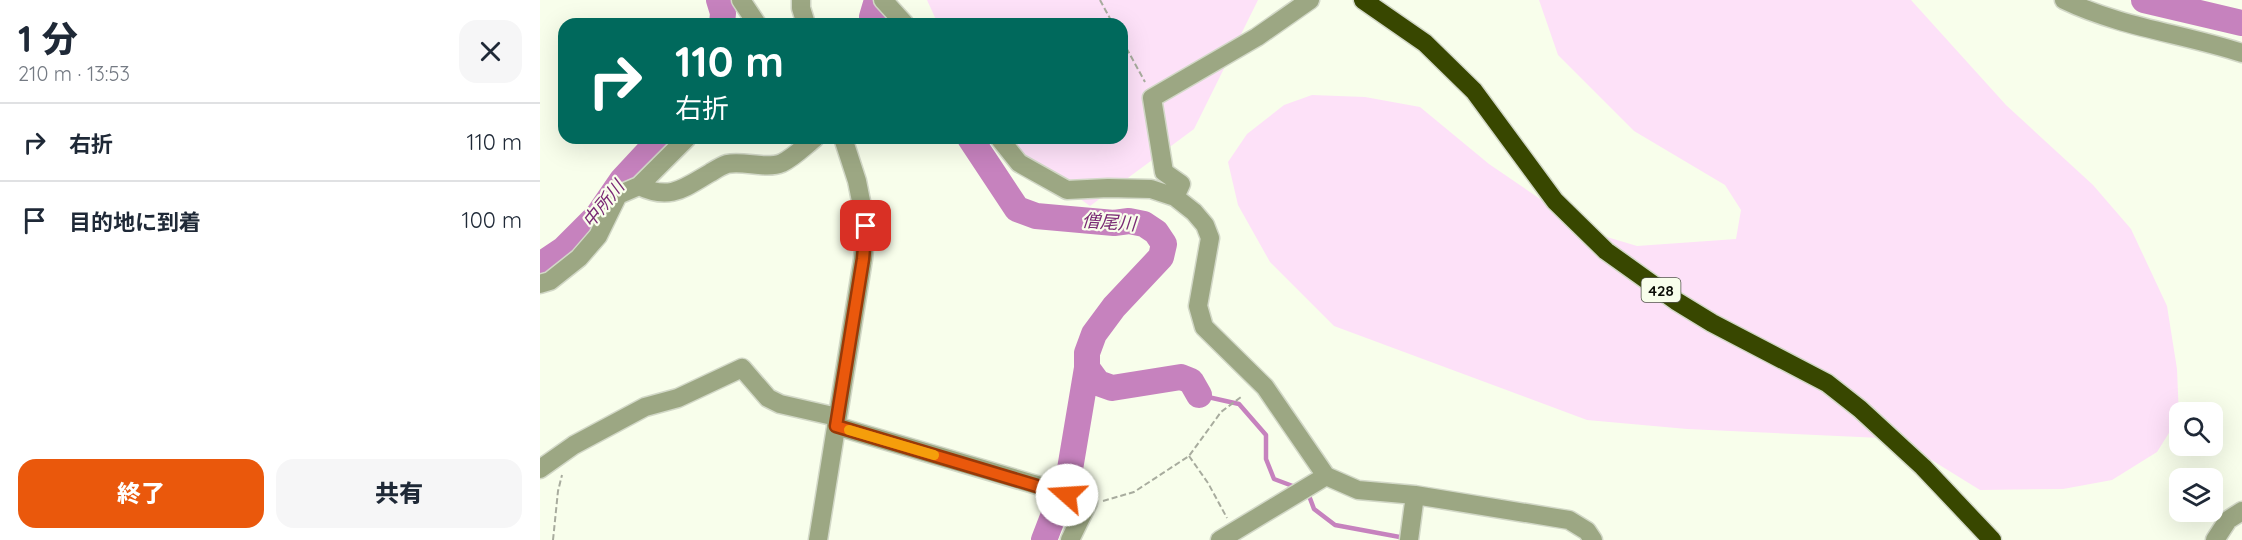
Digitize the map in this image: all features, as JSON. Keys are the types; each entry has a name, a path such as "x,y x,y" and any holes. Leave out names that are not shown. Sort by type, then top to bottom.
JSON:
{"highway":[{"name":"428","path":"1363,0 1425,43 1474,91 1555,201 1606,251 1667,295 1712,323 1827,383 1860,409 1923,467 1992,540"}],"street":[{"path":"741,0 753,18"},
{"path":"801,0 804,18"},
{"path":"1175,197 1180,183 1164,172 1152,98 1257,37 1310,0"},
{"path":"2064,0 2081,8 2242,53"},
{"path":"887,3 900,18"},
{"path":"540,284 550,281 579,258 598,236 618,195 639,186 681,144"},
{"path":"639,186 651,192 665,194 679,192 724,165 737,163 773,165 783,162 807,144"},
{"path":"818,540 863,259 866,226 857,181 845,144"},
{"path":"1004,144 1019,163 1066,190 1151,189 1175,197 1205,225 1210,238 1198,306 1203,327 1265,387 1326,476 1358,490 1415,495 1569,520 1587,531 1593,540"},
{"path":"540,469 568,449 645,406 678,398 742,368 768,398 780,404 1088,502 1070,540"},
{"path":"540,456 554,445 568,449"},
{"path":"1227,536 1326,476"},
{"path":"1409,540 1415,495"},
{"path":"2215,540 2228,520 2242,511"}],"path":[{"path":"1100,0 1110,18"},
{"path":"1128,51 1152,98"},
{"path":"1088,502 1109,501 1134,492 1189,456 1221,412 1241,397"},
{"path":"553,540 558,491 568,449"},
{"path":"1189,456 1208,483 1227,536"}],"shaded area":[{"path":"927,0 1258,0 1194,129 1090,206 1004,144 1128,144 1128,18 935,18"},
{"path":"1539,0 1911,0 2006,105 2093,185 2131,229 2167,306 2177,369 2178,402 2169,402 2169,433 2157,452 2112,480 2063,489 1980,490 1925,456 1881,438 1687,429 1587,420 1334,326 1270,262 1238,205 1228,162 1247,134 1284,105 1312,95 1365,97 1420,107 1489,164 1587,231 1637,246 1736,239 1741,210 1725,185 1634,131 1558,55"}],"waterway":[{"name":"中所川","path":"719,0 723,18"},
{"name":"僧尾川","path":"873,18 877,0"},
{"path":"2144,0 2242,23"},
{"name":"中所川","path":"540,265 564,249 598,215 622,180 655,144"},
{"name":"僧尾川","path":"974,144 1017,209 1036,216 1114,223 1129,221 1144,224 1156,232 1164,244 1161,257 1114,307 1094,334 1087,353 1087,368 1098,383 1112,388 1181,377 1191,381 1199,395"},
{"name":"僧尾川","path":"1044,540 1069,475 1087,368"},
{"path":"1199,395 1239,404 1266,435 1266,459 1274,479 1298,488"},
{"path":"1308,493 1314,509 1335,525 1405,538"}],"slow traffic":[{"path":"849,430 934,455"}],"route":[{"path":"866,226 863,259 836,426 1067,495"}]}
